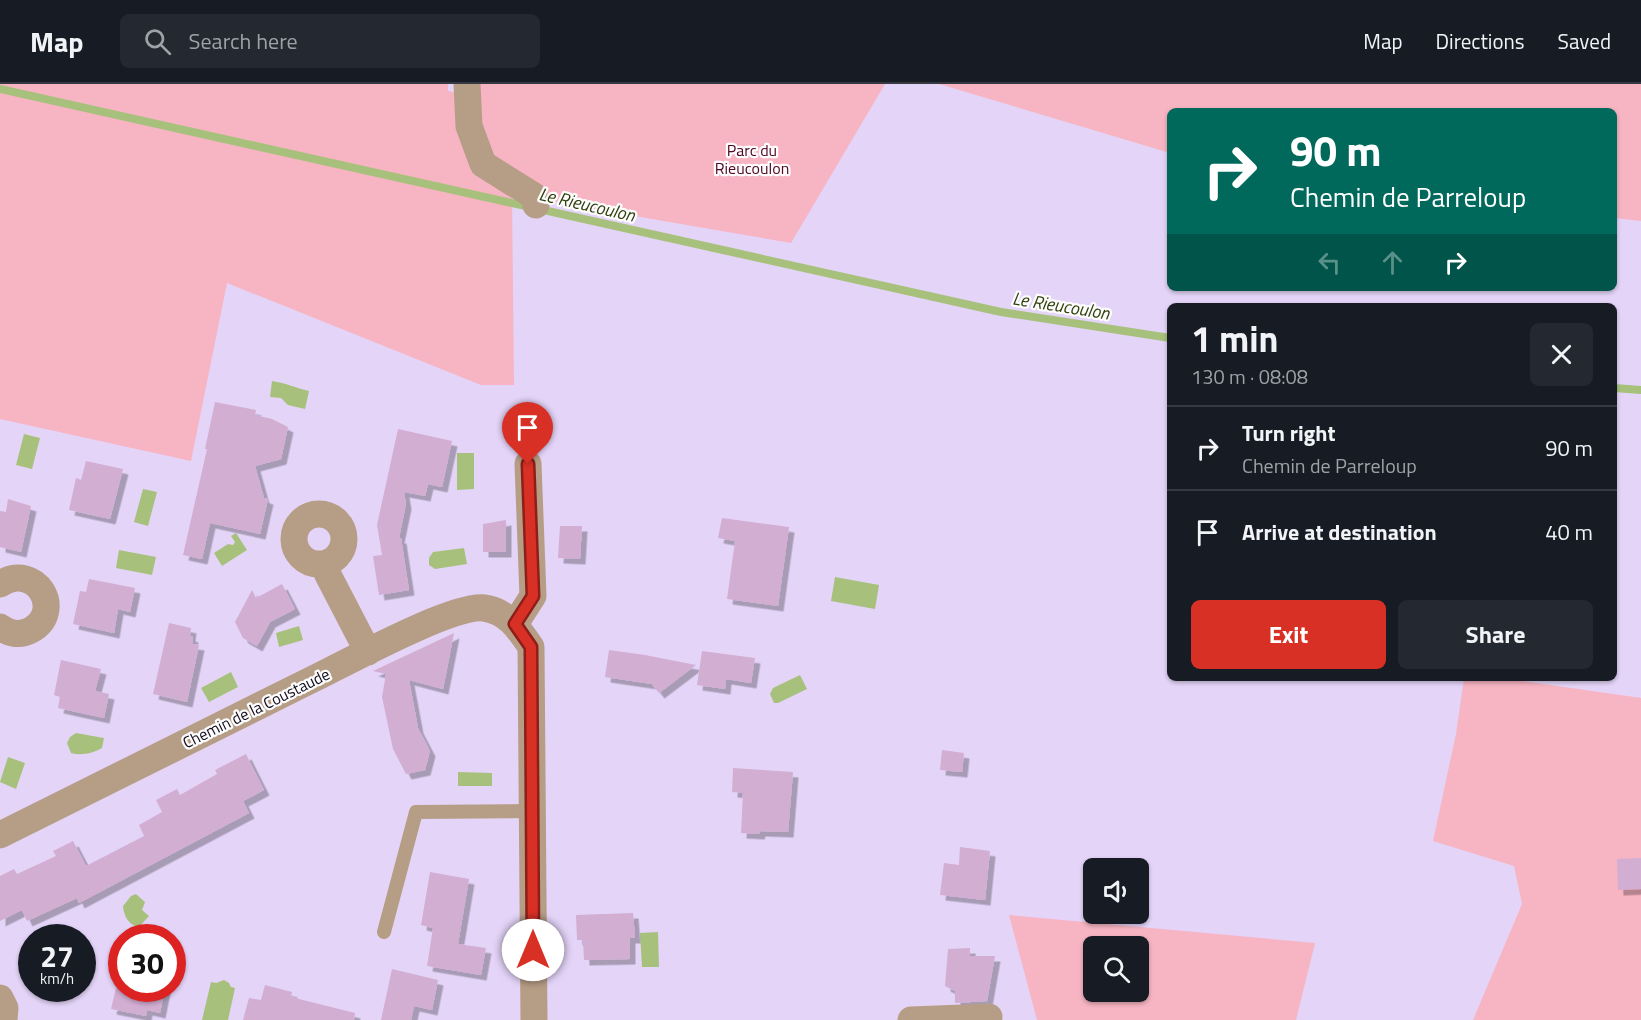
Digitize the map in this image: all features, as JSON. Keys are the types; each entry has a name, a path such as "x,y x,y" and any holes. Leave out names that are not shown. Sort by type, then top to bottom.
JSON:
{"street":[{"path":"467,84 470,126 483,164 535,200"},
{"path":"528,464 533,596 515,624 531,647 534,1020"},
{"path":"327,564 327,573 368,652"},
{"path":"0,584 9,579 28,580 43,592 46,602 42,621 26,632 17,634 7,632 0,627"},
{"name":"Chemin de la Coustaude","path":"0,835 449,614 482,608 498,612 515,624"},
{"path":"911,1020 989,1017"}],"lane":[{"path":"384,932 416,812 532,811"}],"green space":[{"name":"Parc du Rieucoulon","path":"0,84 448,84 448,91 457,93 478,144 478,84 885,84 791,243 512,195 514,385 481,385 227,283 191,461 0,419"},
{"path":"939,84 1641,84 1641,221 1617,218 1617,108 1167,108 1167,152"},
{"path":"1464,681 1523,681 1641,698 1641,1020 1473,1020 1522,904 1514,866 1433,841 1456,734"},
{"path":"1009,915 1083,922 1083,924 1107,924 1315,943 1296,1020 1037,1020"}],"shaded area":[{"path":"272,381 309,391 305,409 288,405 281,398 270,397"},
{"path":"24,434 40,438 32,469 16,465"},
{"path":"457,453 474,453 474,489 457,490"},
{"path":"143,489 157,492 148,526 134,522"},
{"path":"236,533 247,550 222,566 214,553 228,544 233,545 235,542 231,536"},
{"path":"464,548 467,564 435,569 429,565 429,558 433,552"},
{"path":"119,550 156,557 152,575 116,568"},
{"path":"835,577 879,585 875,609 831,601"},
{"path":"299,626 303,640 279,647 276,633"},
{"path":"231,672 238,687 209,702 201,688"},
{"path":"800,675 807,689 774,703 770,694 773,688"},
{"path":"76,733 104,738 102,748 87,754 71,753 67,743"},
{"path":"8,757 25,763 16,789 0,782"},
{"path":"458,772 492,773 492,786 458,786"},
{"path":"136,894 145,902 142,910 149,916 142,924 132,924 124,913 123,906 131,896"},
{"path":"658,932 659,967 642,967 640,933"},
{"path":"224,980 235,988 228,1020 202,1020 211,982"}],"building":[{"path":"215,402 256,410 255,415 272,419 288,427 281,459 255,466 264,498 268,499 260,534 210,523 202,559 183,555"},
{"path":"398,429 452,441 442,487 428,484 425,496 404,492 406,504 399,538 401,538 409,590 379,595 373,556 382,555 377,525"},
{"path":"86,461 123,469 110,519 69,510 76,478 81,480"},
{"path":"8,499 31,506 21,552 0,547 0,511 6,512"},
{"path":"722,518 789,527 778,606 727,599 735,541 718,538"},
{"path":"506,520 506,552 483,552 483,524"},
{"path":"560,526 582,526 580,559 558,558"},
{"path":"89,579 135,588 130,612 118,609 114,633 73,624 80,591 86,592"},
{"path":"282,584 295,609 270,622 257,646 243,638 235,622 252,590 256,598"},
{"path":"169,623 191,628 192,644 199,645 187,702 153,694"},
{"path":"454,633 443,689 409,680 418,728 430,751 425,770 406,774 393,749 382,697 386,674 373,671"},
{"path":"609,650 696,665 659,693 652,684 605,677"},
{"path":"702,651 755,658 751,683 726,679 725,689 697,685"},
{"path":"61,660 101,669 95,691 109,694 104,718 58,708 60,697 54,695"},
{"path":"942,750 964,753 962,772 940,770"},
{"path":"246,754 264,790 243,801 249,813 79,903 77,898 27,921 22,910 0,921 0,876 14,869 17,874 56,856 53,851 73,841 86,866 144,836 139,825 162,812 156,800 177,789 180,795 217,774 215,770"},
{"path":"733,768 793,772 788,832 741,833 743,793 732,792"},
{"path":"960,847 990,851 985,900 940,895 944,863 959,865"},
{"path":"1641,858 1641,889 1618,890 1617,859"},
{"path":"430,872 469,879 458,944 486,948 481,975 427,966 433,928 421,925"},
{"path":"633,913 635,938 630,938 630,959 584,960 583,940 577,940 576,915"},
{"path":"970,948 970,956 995,956 987,1001 955,1003 955,991 945,986 948,949"},
{"path":"392,969 438,980 432,1010 414,1006 411,1020 381,1020"},
{"path":"265,985 292,992 291,997 355,1013 354,1020 243,1020 249,998 261,1000"},
{"path":"113,1002 162,1002 160,1013 147,1010 146,1016 111,1009"}],"waterway":[{"name":"Le Rieucoulon","path":"0,89 1001,312 1167,338"},
{"name":"Le Rieucoulon","path":"1617,388 1641,390"}],"route":[{"path":"528,464 533,596 515,624 531,647 533,950"}]}
